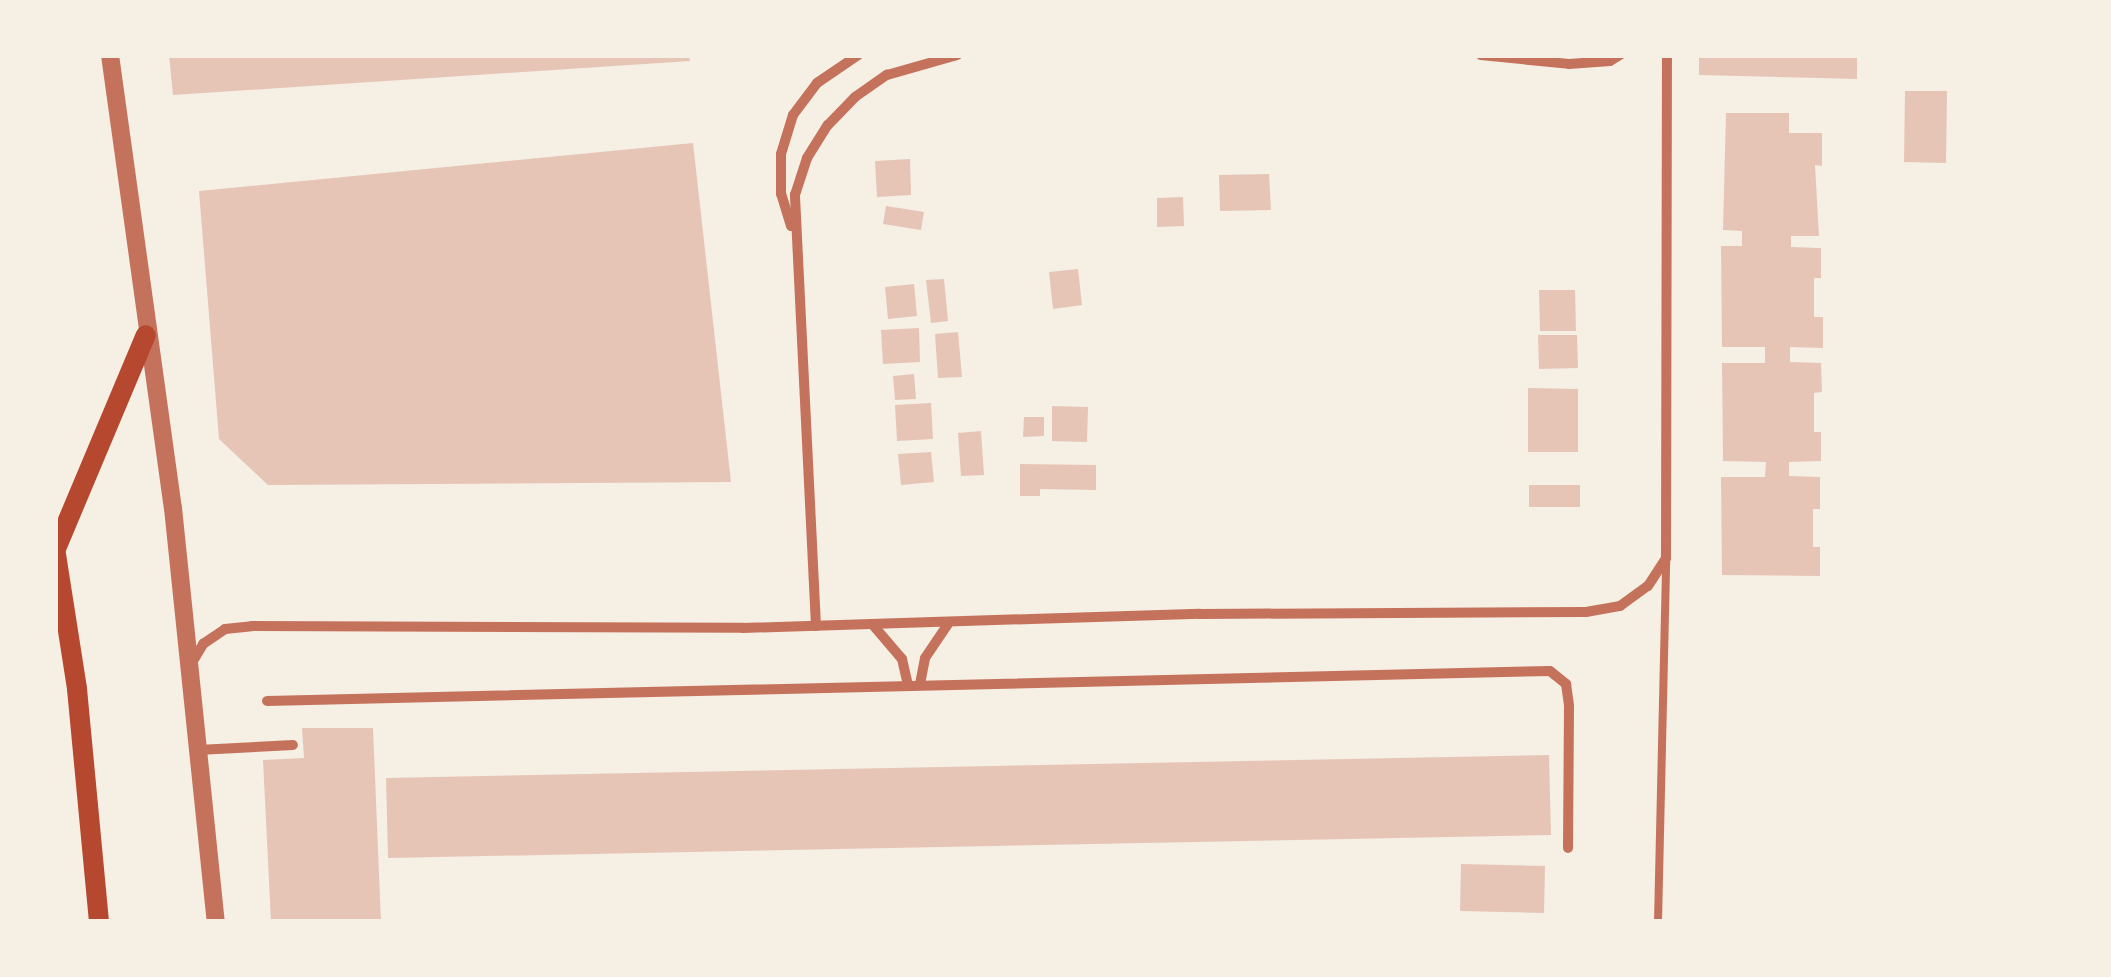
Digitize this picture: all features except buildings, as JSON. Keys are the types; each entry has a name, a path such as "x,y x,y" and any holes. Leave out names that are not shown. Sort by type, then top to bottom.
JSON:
{"main road":[{"path":"99,922 78,689 55,550 146,334"}],"street":[{"path":"110,55 173,508 216,922"},
{"path":"794,233 782,194 782,154 794,115 816,83 858,55"},
{"path":"816,626 795,196 807,158 828,125 855,97 887,75 957,55"},
{"path":"1481,55 1514,55 1569,64 1610,61 1620,55"},
{"path":"190,667 202,644 225,629 252,626 816,626 1200,614 1586,612 1620,606 1648,586 1666,558 1667,55"},
{"path":"914,684 925,658 948,624"},
{"path":"873,625 902,659 914,684"},
{"path":"267,701 1550,671 1566,684 1570,706 1568,848"},
{"path":"198,750 293,745"}],"lane":[{"path":"1658,922 1666,558"}]}
